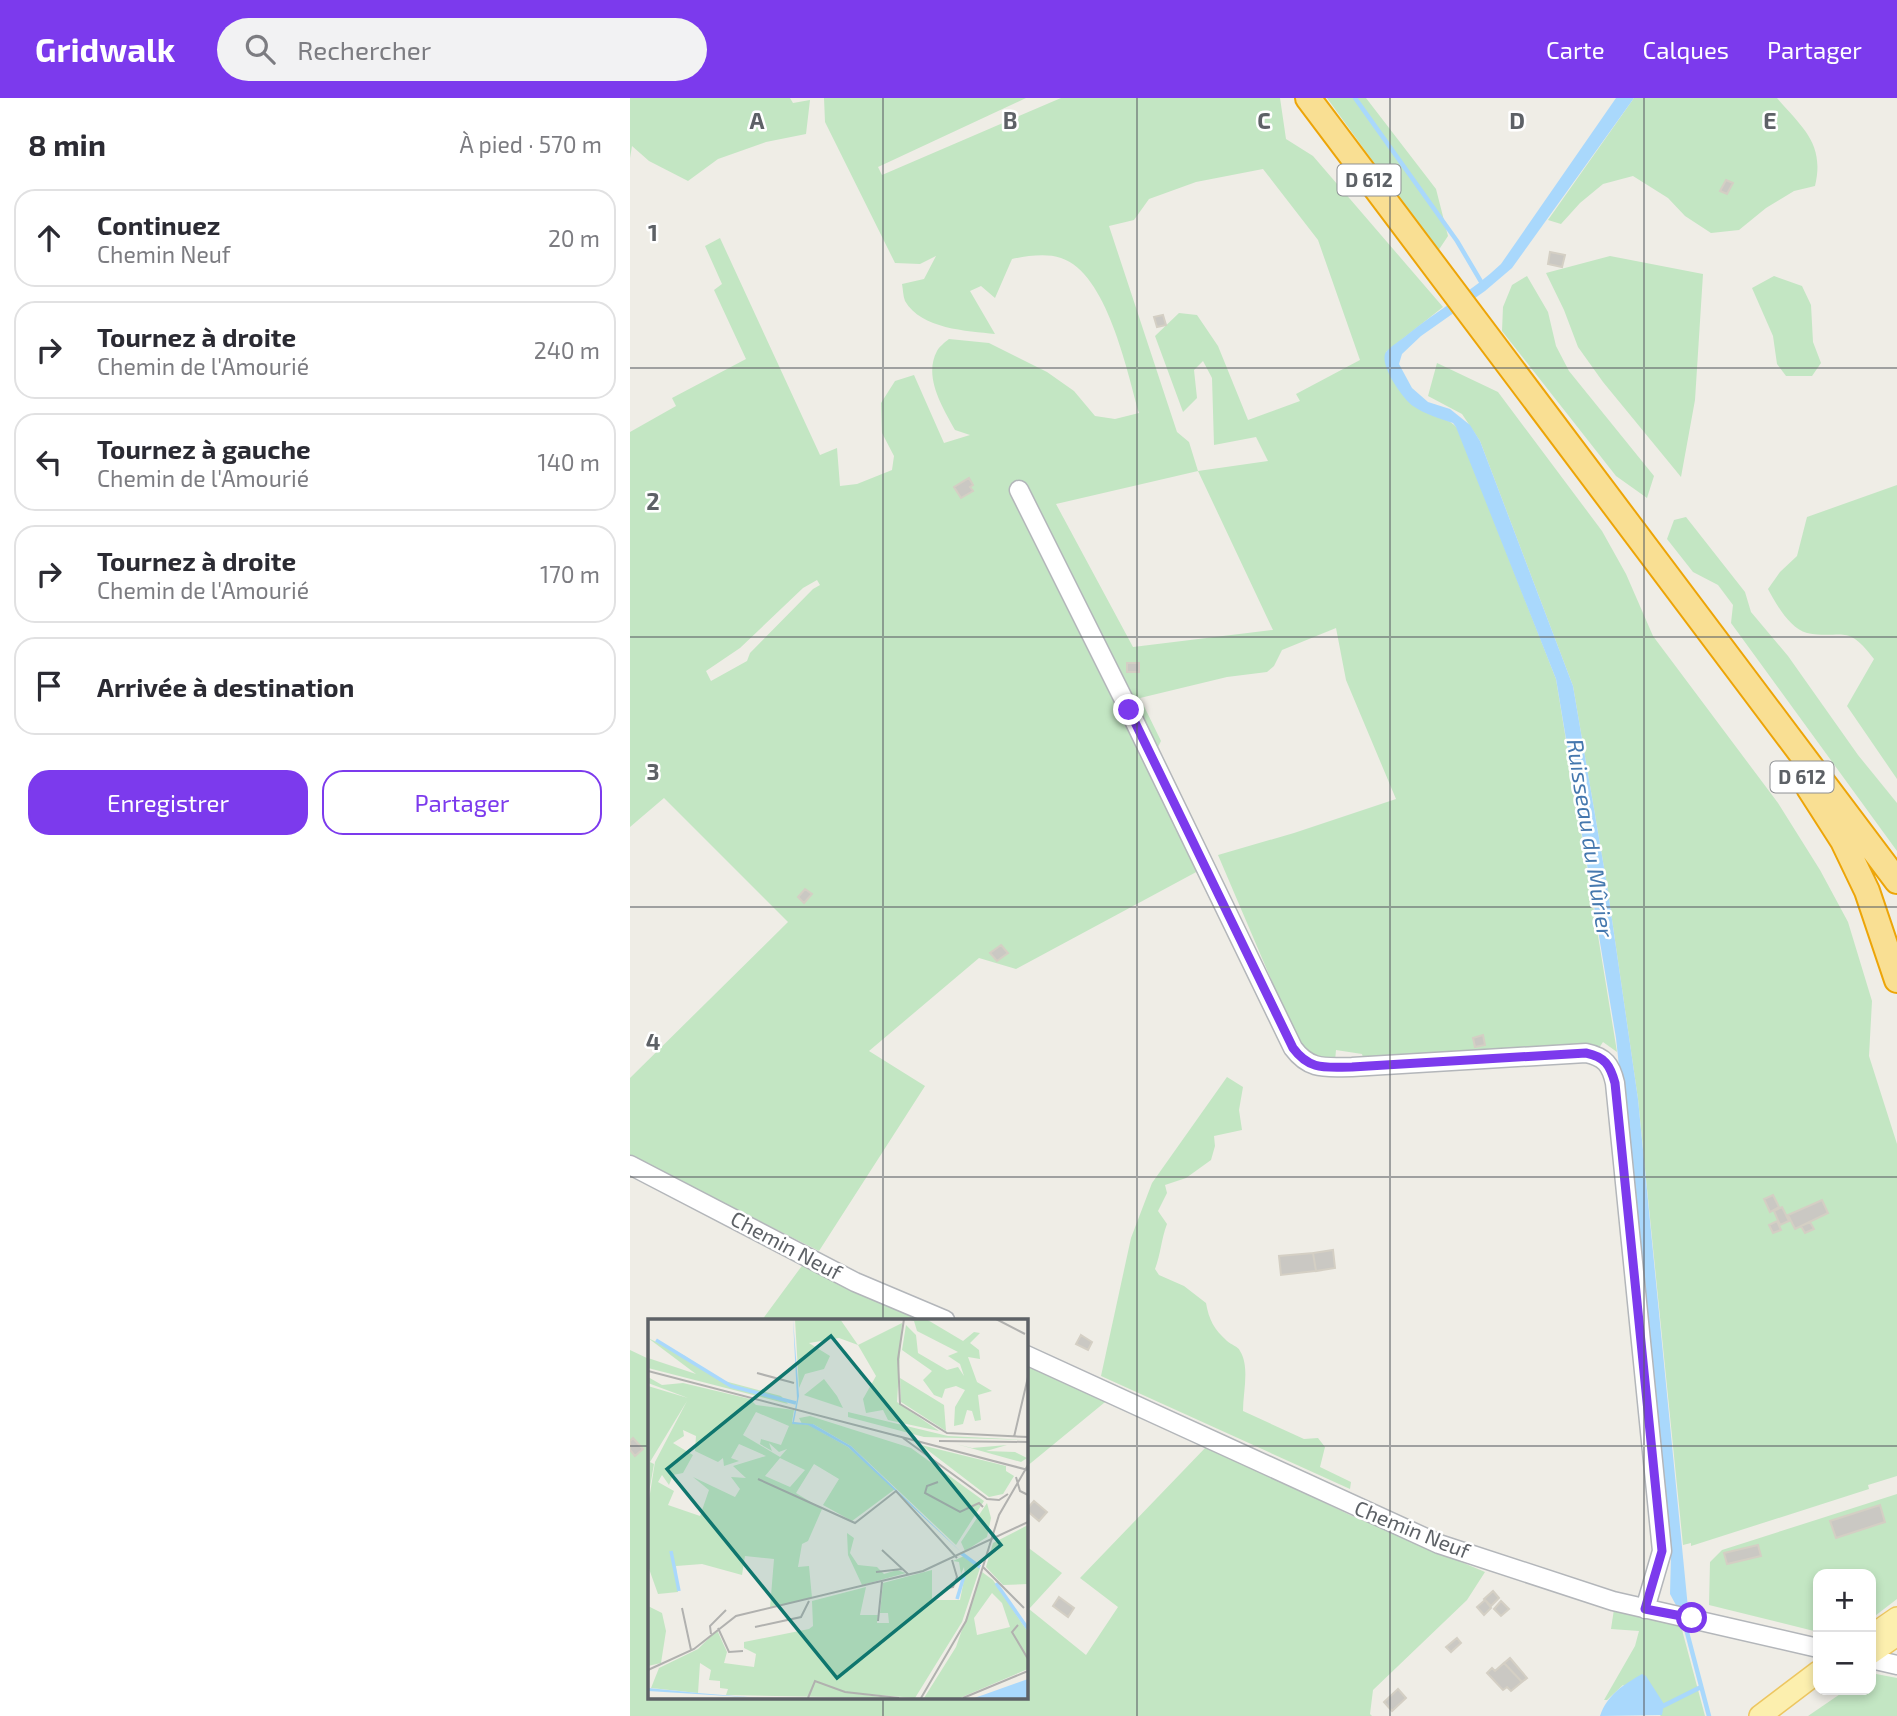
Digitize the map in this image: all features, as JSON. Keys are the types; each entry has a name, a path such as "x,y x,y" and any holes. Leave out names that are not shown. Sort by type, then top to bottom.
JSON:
{"highway":[{"name":"D 612","path":"1308,98 1897,881"},
{"name":"D 612","path":"1706,629 1843,841 1867,891 1897,980"},
{"name":"D 612","path":"1774,718 1897,868"}],"main road":[{"path":"1876,1633 1897,1618"},
{"path":"1876,1650 1897,1635"},
{"path":"1760,1716 1813,1676"},
{"path":"1777,1716 1813,1691"}],"street":[{"path":"1019,490 1300,1058 1320,1067 1352,1067 1586,1053 1601,1056 1611,1069 1615,1083 1662,1551 1645,1609"},
{"name":"Chemin Neuf","path":"630,1165 855,1282 941,1319"},
{"name":"Chemin Neuf","path":"1027,1355 1439,1544 1645,1609 1813,1647"},
{"path":"1876,1660 1897,1665"}],"green space":[{"path":"630,98 790,98 793,103 810,100 806,134 766,142 718,159 688,181 649,161 632,146 630,158"},
{"path":"824,98 1026,98 878,167 882,175 1061,98 1280,98 1286,139 1313,156 1443,307 1386,352 1396,383 1406,398 1458,429 1556,679 1617,1052 1603,1042 1599,1048 1364,1061 1362,1054 1336,1050 1335,1061 1309,1056 1297,1040 1218,855 1396,799 1346,680 1336,628 1282,650 1274,666 1267,672 1227,677 1140,698 1161,741 1150,763 1200,870 1016,969 979,958 869,1051 925,1086 819,1251 630,1156 630,1078 788,922 664,798 630,827 630,432 676,406 672,398 746,359 714,290 722,284 705,246 720,238 820,455 837,448 840,486 857,484 892,470 894,456 882,433 881,403 895,381 914,375 944,443 970,435 955,430 933,382 933,361 938,349 949,339 989,343 1047,372 1074,391 1095,416 1115,419 1139,413 1121,349 1103,303 1077,267 1061,258 1043,255 1012,259 995,298 981,286 970,291 995,334 946,327 922,318 912,310 905,301 902,284 924,279 936,256 920,264 895,263 825,122","holes":["1263,169 1318,240 1360,360 1296,394 1300,401 1248,420 1218,346 1197,315 1179,313 1155,336 1183,412 1197,398 1194,370 1203,361 1212,378 1214,445 1256,437 1268,461 1198,471 1189,442 1177,432 1109,226 1134,220 1149,199 1196,182","1198,471 1273,630 1133,647 1056,504","817,580 820,585 750,653 747,661 711,681 706,671 740,648 803,588"]},
{"path":"1327,98 1366,98 1436,189 1448,236 1438,251"},
{"path":"1634,98 1777,98 1810,138 1817,159 1815,186 1794,191 1766,208 1739,230 1711,233 1685,216 1668,198 1633,176 1603,184 1580,203 1561,224 1548,220"},
{"path":"1610,256 1703,274 1695,400 1681,477 1603,382 1578,347 1546,273"},
{"path":"1527,276 1548,312 1556,346 1569,371 1654,476 1647,498 1616,476 1502,331 1503,307 1512,285"},
{"path":"1774,276 1802,286 1811,305 1813,342 1821,363 1812,376 1786,376 1777,364 1773,336 1752,288"},
{"path":"1437,363 1498,392 1602,531 1626,574 1653,636 1778,803 1820,870 1848,922 1872,1001 1869,1056 1897,1144 1897,1476 1868,1485 1869,1489 1691,1546 1691,1543 1683,1545 1638,1099 1607,885 1573,686 1480,441 1462,414 1428,396"},
{"path":"1897,485 1897,779 1847,706 1874,659 1850,636 1819,635 1801,631 1784,615 1768,589 1780,572 1797,556 1807,517"},
{"path":"1686,517 1745,592 1751,612 1788,656 1858,755 1897,803 1897,851 1731,623 1733,605 1718,585 1693,572 1667,539 1674,520"},
{"path":"1227,1077 1243,1087 1239,1110 1242,1130 1214,1136 1215,1146 1211,1160 1186,1178 1165,1185 1167,1193 1158,1211 1167,1224 1155,1269 1159,1275 1184,1286 1206,1303 1215,1328 1239,1349 1245,1364 1243,1411 1304,1439 1318,1438 1325,1447 1320,1467 1351,1482 1350,1489 1101,1376 1131,1238 1152,1183"},
{"path":"804,1263 931,1319 763,1319"},
{"path":"630,1350 648,1359 648,1698 1027,1698 1027,1547 1062,1573 1029,1609 1086,1655 1118,1607 1080,1578 1207,1446 1350,1515 1485,1572 1467,1600 1373,1690 1372,1716 630,1716"},
{"path":"1027,1361 1110,1398 1027,1466"},
{"path":"1897,1494 1897,1599 1876,1615 1876,1569 1813,1569 1813,1631 1709,1605 1710,1562 1722,1550"},
{"path":"1614,1609 1681,1626 1705,1716 1661,1716 1623,1685 1604,1700 1635,1646 1639,1631 1611,1629"},
{"path":"1876,1674 1897,1678 1897,1716 1808,1716 1839,1695 1876,1695"}],"water":[{"path":"1616,98 1634,98 1512,268 1485,291 1421,336 1402,354 1399,364 1412,388 1428,402 1450,409 1470,425 1480,441 1573,686 1607,885 1638,1099 1688,1608 1677,1607 1670,1594 1671,1555 1616,1038 1556,679 1456,427 1453,423 1413,406 1388,373 1384,357 1393,345 1501,264"},
{"path":"1642,1674 1664,1704 1662,1715 1600,1716 1611,1696"}],"building":[{"path":"1726,180 1733,183 1727,194 1720,191"},
{"path":"1550,252 1565,255 1562,267 1548,264"},
{"path":"1163,315 1166,325 1157,327 1154,317"},
{"path":"969,478 973,491 961,498 954,487"},
{"path":"1127,663 1139,663 1139,672 1127,672"},
{"path":"805,889 812,894 804,903 798,897"},
{"path":"1001,945 1008,953 997,961 990,953"},
{"path":"1483,1035 1485,1045 1475,1047 1473,1038"},
{"path":"1773,1195 1779,1207 1770,1212 1764,1199"},
{"path":"1822,1200 1828,1213 1795,1229 1788,1215"},
{"path":"1782,1207 1789,1221 1780,1225 1774,1211"},
{"path":"1777,1221 1781,1230 1773,1233 1769,1225"},
{"path":"1810,1222 1814,1229 1805,1233 1801,1226"},
{"path":"1333,1250 1335,1268 1316,1271 1313,1253"},
{"path":"1313,1253 1316,1271 1281,1275 1279,1256"},
{"path":"1081,1335 1092,1342 1088,1350 1076,1344"},
{"path":"633,1438 643,1449 635,1456 630,1450 630,1441"},
{"path":"1034,1501 1047,1512 1039,1521 1027,1509"},
{"path":"1880,1505 1885,1522 1836,1538 1830,1521"},
{"path":"1758,1545 1761,1556 1727,1564 1724,1553"},
{"path":"1493,1591 1499,1598 1491,1606 1484,1599"},
{"path":"1059,1597 1074,1608 1068,1617 1053,1606"},
{"path":"1485,1600 1491,1608 1484,1615 1477,1607"},
{"path":"1501,1601 1509,1609 1501,1616 1494,1609"},
{"path":"1457,1638 1461,1643 1451,1652 1446,1647"},
{"path":"1510,1658 1527,1678 1522,1682 1504,1663"},
{"path":"1504,1663 1522,1682 1511,1691 1507,1687 1503,1690 1487,1673 1492,1668 1495,1671"},
{"path":"1398,1689 1406,1698 1392,1711 1384,1702"}],"waterway":[{"name":"Ruisseau du Mûrier","path":"1355,98 1457,241 1483,285"},
{"name":"Ruisseau du Mûrier","path":"1684,1621 1709,1716"},
{"path":"1663,1706 1701,1687"}],"route":[{"path":"1129,710 1300,1058 1320,1067 1352,1067 1586,1053 1601,1056 1611,1069 1615,1083 1662,1551 1645,1609 1692,1618"}]}
